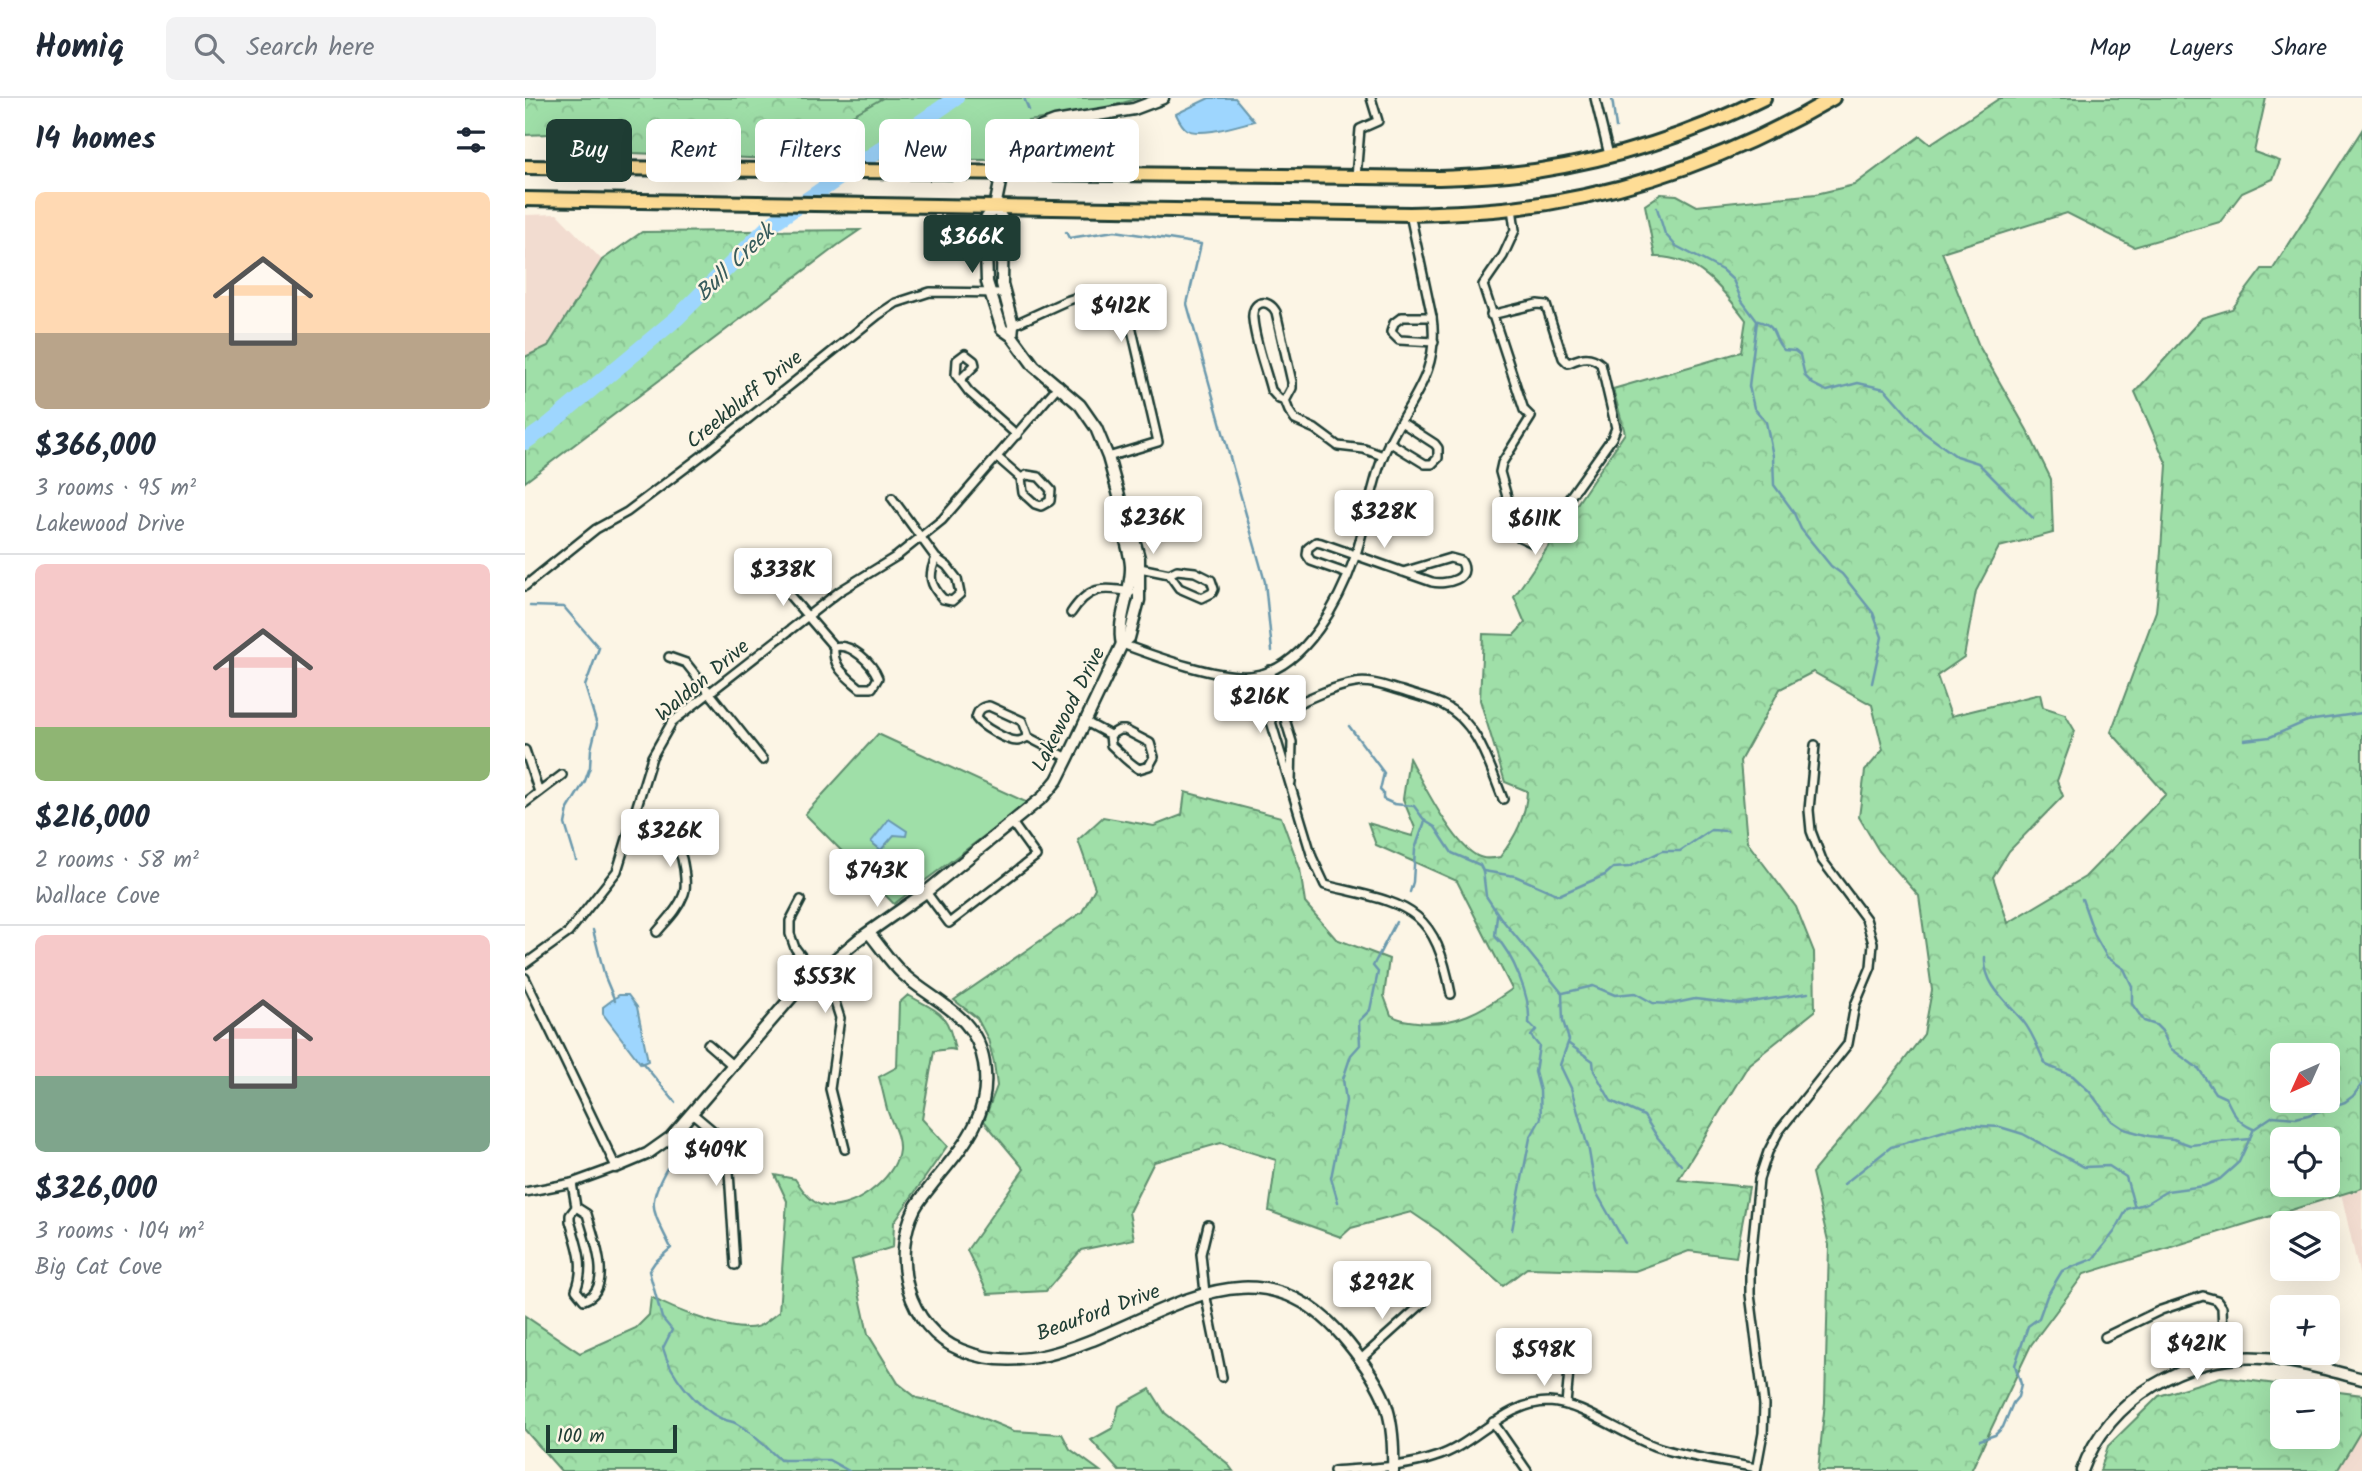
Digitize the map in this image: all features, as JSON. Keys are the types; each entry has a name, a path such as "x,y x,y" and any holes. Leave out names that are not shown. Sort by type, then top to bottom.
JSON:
{"highway":[{"path":"1139,175 1439,178 1535,171 1609,155 1693,130 1764,98"},
{"path":"525,200 1410,215 1512,208 1588,196 1668,174 1739,148 1833,98"},
{"path":"525,167 985,172"}],"street":[{"name":"Lakewood Drive","path":"1073,119 1134,109 1163,98"},
{"path":"1356,177 1360,129 1378,121 1371,98"},
{"path":"1595,98 1609,155"},
{"name":"Lakewood Drive","path":"1000,182 996,206 985,220 990,294 1002,329 1012,331"},
{"name":"Lakewood Drive","path":"525,1192 572,1183 616,1167 647,1154 671,1137 776,1012 869,933 1013,824 1043,797 1068,758 1122,644 1129,638 1134,623 1137,548 1128,517 1123,510 1108,457 1096,428 1059,385 1034,366 1012,331 1003,293 1003,220 996,206"},
{"path":"1491,315 1537,304 1546,305 1563,358 1568,363 1584,357 1593,358 1601,364 1616,428 1612,439 1541,538 1533,543 1518,536 1500,472 1502,463 1531,417 1524,410 1491,315 1483,285 1503,256 1515,230 1512,208"},
{"path":"1122,644 1171,662 1237,675 1257,675 1285,663 1328,616 1356,555 1368,502 1383,456 1427,375 1433,354 1433,317 1410,215"},
{"name":"Creekbluff Drive","path":"525,586 596,528 627,512 697,459 896,303 930,292 1003,293"},
{"path":"1012,331 1066,300 1090,293 1116,301 1130,321 1158,442 1108,457"},
{"path":"1285,401 1292,382 1276,312 1266,302 1259,303 1255,307 1252,320 1271,390 1279,399 1285,401 1295,420 1315,429 1338,446 1364,449 1383,456"},
{"path":"1433,317 1402,317 1394,323 1391,332 1399,340 1434,342"},
{"path":"960,380 969,392 1017,435"},
{"name":"Waldon Drive","path":"525,964 568,933 617,871 652,757 672,722 840,591 921,538 954,509 1059,385"},
{"path":"1389,442 1425,464 1432,464 1439,457 1435,444 1401,422"},
{"path":"997,457 1021,478 1023,493 1035,504 1041,506 1050,501 1051,490 1039,477 1027,475 1021,478"},
{"path":"892,498 960,586 960,594 953,601 943,599 929,576 936,558"},
{"path":"1348,574 1311,561 1307,555 1308,548 1316,542 1403,572 1438,583 1460,578 1465,568 1461,561 1450,558 1403,572"},
{"path":"1135,566 1169,573 1177,569 1195,572 1208,577 1213,584 1212,593 1202,598 1179,588 1169,573"},
{"path":"779,583 834,647 834,661 839,669 860,688 872,688 878,678 876,673 852,649 841,645 834,647"},
{"path":"1071,613 1081,598 1094,591 1112,589 1134,593"},
{"path":"669,657 686,663 763,760"},
{"path":"1270,670 1292,742 1290,786"},
{"path":"1257,675 1312,857 1325,886 1393,901 1410,910 1426,924 1435,938 1445,961 1451,993"},
{"path":"1269,716 1341,686 1358,682 1378,684 1441,703 1468,725 1481,744 1503,799"},
{"path":"1028,737 1016,741 982,726 976,718 977,713 983,707 989,706 1022,721 1028,737 1068,758"},
{"path":"1086,722 1110,735"},
{"path":"1125,730 1150,743 1154,753 1151,764 1139,769 1126,762 1123,755 1111,746 1110,735 1125,730"},
{"path":"1334,1471 1393,1468 1436,1457 1493,1422 1528,1405 1547,1402 1566,1404 1655,1447 1756,1469 1763,1433 1764,1405 1750,1282 1759,1179 1767,1152 1779,1131 1848,1044 1855,1005 1871,967 1873,943 1866,919 1822,860 1811,831 1809,810 1815,745"},
{"path":"525,750 539,792"},
{"path":"525,803 562,775"},
{"path":"635,816 655,823 668,832 683,858 685,893 657,932"},
{"path":"926,892 949,923 1036,856 1013,824"},
{"path":"801,900 790,921 790,934 796,948 834,999 840,1018 830,1089 845,1149"},
{"name":"Beauford Drive","path":"869,933 903,974 953,1009 965,1021 976,1038 984,1061 986,1084 983,1106 973,1131 916,1205 908,1224 904,1246 905,1273 911,1299 923,1321 938,1337 960,1350 989,1358 1026,1358 1069,1348 1205,1293 1251,1286 1281,1292 1309,1307 1339,1332 1377,1381 1392,1422 1393,1468"},
{"path":"525,978 616,1167"},
{"path":"708,1044 731,1064"},
{"path":"692,1113 718,1135 728,1156 735,1265"},
{"path":"572,1183 576,1207 587,1214 600,1262 601,1278 595,1292 585,1300 576,1290 582,1274 582,1261 570,1214 576,1207"},
{"path":"1208,1225 1202,1254 1205,1293 1222,1377"},
{"path":"2105,1337 2161,1310 2203,1296 2217,1300 2222,1307 2224,1360"},
{"path":"1361,1359 1423,1303"},
{"path":"1565,1339 1571,1349 1566,1404"},
{"path":"2082,1471 2104,1429 2146,1389 2189,1368 2224,1360 2261,1358 2362,1379"},
{"path":"2340,1373 2362,1374"},
{"path":"1493,1422 1527,1471"}],"shaded area":[{"path":"557,214 602,260 548,346 525,357 525,215"},
{"path":"2362,1188 2362,1286 2341,1193"},
{"path":"2362,1429 2362,1471 2337,1471"}],"green space":[{"path":"525,98 919,98 896,119 879,119 879,131 865,141 865,119 755,119 755,158 741,158 741,119 646,119 646,154 633,153 632,119 546,119 546,134 525,135"},
{"path":"883,98 1140,98 1090,112 1042,119 985,119 985,160 971,160 971,119 879,119 879,159 865,159 865,119 845,119"},
{"path":"2000,98 2266,98 2254,152 2280,161 2273,179 2242,193 2220,222 2134,247 2067,213 1942,252 1979,346 2027,430 2051,479 2053,533 1999,547 1976,591 1964,657 1937,676 1951,716 2040,694 2043,707 2065,714 2075,731 2057,781 2063,796 2009,851 1993,877 2008,923 2085,877 2166,794 2111,732 2156,611 2167,465 2135,392 2202,318 2232,309 2262,269 2273,269 2362,130 2362,1188 2340,1195 2340,1127 2270,1127 2270,1197 2333,1197 2288,1211 2270,1211 2270,1216 2084,1274 2031,1345 1971,1471 1818,1471 1825,1402 1829,1245 1812,1173 1924,1034 1932,990 1919,896 1879,851 1859,817 1865,771 1883,750 1872,705 1813,672 1780,689 1740,761 1747,842 1796,907 1814,952 1815,1011 1749,1064 1678,1180 1749,1187 1736,1257 1689,1251 1635,1271 1527,1268 1503,1286 1439,1231 1411,1212 1351,1228 1341,1237 1269,1211 1276,1160 1221,1143 1154,1162 1129,1212 1134,1239 1081,1250 1046,1291 988,1294 967,1250 1024,1169 984,1121 997,1086 994,1063 988,1039 977,1018 954,1000 1082,912 1095,888 1078,840 1103,817 1154,826 1182,815 1185,792 1281,817 1300,869 1305,903 1336,939 1389,959 1384,996 1391,1015 1397,1018 1431,1023 1456,1019 1479,1010 1512,989 1457,881 1376,845 1368,823 1412,836 1415,828 1403,799 1409,758 1438,810 1465,847 1480,857 1500,857 1519,826 1527,791 1505,782 1480,700 1483,634 1514,635 1525,623 1514,597 1625,433 1613,389 1741,352 1746,320 1718,286 1696,268 1670,258 1655,257 1645,205 1661,194 1677,195 1697,206 1816,194 1854,185 1920,136 1930,144"},
{"path":"860,230 525,482 525,357 548,346 602,260 642,232"},
{"path":"878,734 1028,803 894,904 805,814"},
{"path":"908,995 941,1015 952,1037 955,1050 934,1051 922,1119 947,1146 894,1222 893,1247 852,1260 868,1334 898,1383 917,1398 953,1406 1014,1431 1062,1434 1070,1449 1100,1471 561,1471 525,1430 525,1316 580,1353 636,1328 649,1315 651,1297 673,1308 732,1327 759,1326 779,1312 787,1201 775,1175 795,1179 813,1201 832,1207 845,1205 870,1192 890,1172 896,1161 899,1145 879,1077 897,1067 899,1003"},
{"path":"2221,1377 2270,1383 2270,1449 2340,1449 2340,1392 2362,1395 2362,1429 2337,1471 2100,1471 2108,1446 2159,1396"},
{"path":"1150,1389 1165,1413 1227,1463 1233,1471 1119,1471 1091,1440 1113,1428 1119,1406"}],"water":[{"path":"1209,98 1235,98 1254,121 1209,131 1186,129 1176,114"},
{"path":"889,819 907,831 906,836 894,835 881,850 871,842"},
{"path":"619,995 628,995 637,1007 648,1061 641,1064 603,1014 603,1007"}],"waterway":[{"name":"Bull Creek","path":"525,442 677,318 770,225 956,98"},
{"path":"1024,98 1029,110"},
{"path":"1612,98 1616,128"},
{"path":"1657,208 1665,234 1676,246 1722,270 1733,280 1742,301 1757,321 1749,386 1754,408 1766,422 1773,456 1774,485 1793,511 1801,529 1873,613 1882,637 1872,683"},
{"path":"1066,232 1069,238 1115,231 1201,244 1187,304 1265,582 1272,651"},
{"path":"1758,321 1772,329 1784,350 1795,351 1800,355 1805,376 1813,384 1827,391 1858,383 1885,389 1923,432 1956,456 1978,463 2033,518"},
{"path":"530,606 564,607 599,648 585,686 597,725 590,767 568,809 565,824 576,860"},
{"path":"2244,740 2270,737 2307,721 2362,713"},
{"path":"1349,726 1384,773 1380,790 1383,799 1394,804 1414,806 1425,821 1435,827 1452,853 1480,865 1486,896 1562,993 1563,1021 1569,1040 1560,1065 1571,1088 1589,1151 1596,1192 1625,1243"},
{"path":"1410,892 1415,849 1425,821"},
{"path":"1483,871 1515,876 1559,895 1605,875 1613,868 1629,867 1662,851 1680,851 1711,830 1727,831"},
{"path":"2082,899 2095,936 2107,957 2124,969 2132,986 2132,1004 2144,1021 2156,1025 2170,1048 2199,1069 2215,1093 2226,1098 2239,1120 2253,1129"},
{"path":"1497,915 1495,936 1508,954 1524,989 1529,1023 1536,1030 1531,1036 1539,1046 1535,1072 1540,1091 1541,1118 1530,1138 1512,1230"},
{"path":"1338,1202 1331,1178 1346,1101 1343,1079 1351,1055 1360,1045 1359,1021 1370,1010 1378,972 1373,966 1396,922"},
{"path":"593,930 605,977 615,1001"},
{"path":"1985,957 1985,967 1992,984 2027,1026 2046,1065 2073,1076 2089,1091 2112,1121 2124,1129 2190,1145 2250,1139"},
{"path":"1563,993 1593,986 1615,995 1635,993 1653,1003 1671,1004 1695,999 1739,1004 1808,993"},
{"path":"1569,1044 1593,1061 1594,1071 1611,1101 1644,1116 1681,1165"},
{"path":"641,1061 675,1102"},
{"path":"1980,1440 1995,1435 2003,1427 2018,1397 2021,1384 2015,1365 2028,1326 2039,1318 2047,1296 2062,1271 2093,1259 2115,1231 2127,1209 2147,1203 2167,1191 2204,1186 2220,1179 2239,1162 2254,1129 2264,1122 2273,1116 2296,1118 2345,1102 2362,1084"},
{"path":"1844,1184 1891,1147 1964,1125 2000,1127 2023,1134 2084,1167 2109,1166 2126,1177 2134,1205"},
{"path":"667,1168 656,1192 654,1208 671,1248 649,1271 662,1318 672,1330 663,1348 678,1379 712,1414 743,1428 780,1460 829,1460 849,1471"}]}
